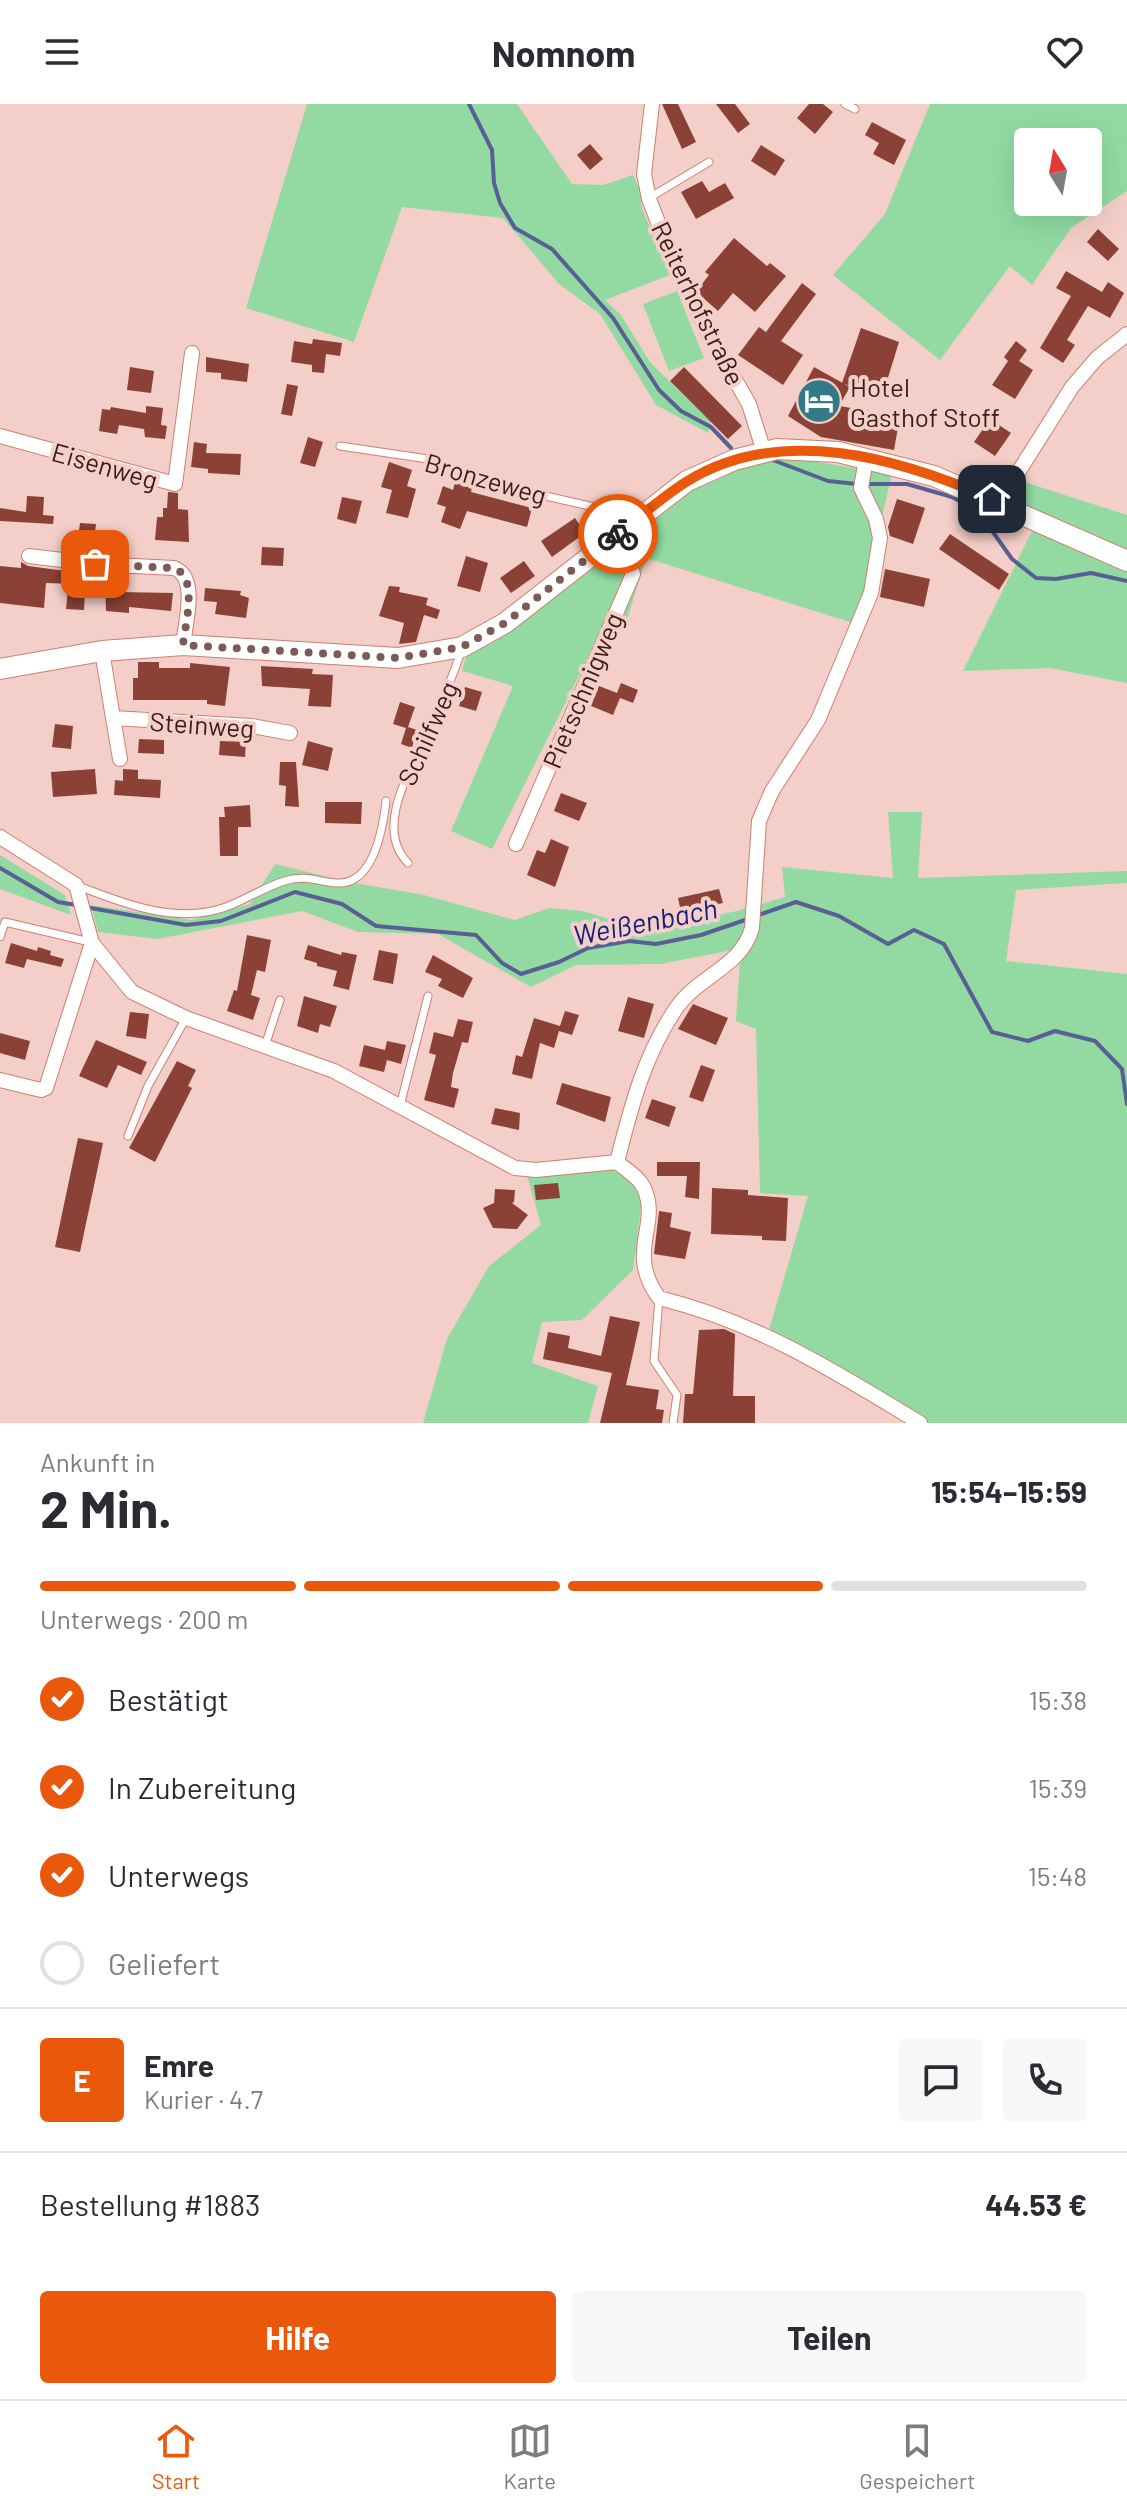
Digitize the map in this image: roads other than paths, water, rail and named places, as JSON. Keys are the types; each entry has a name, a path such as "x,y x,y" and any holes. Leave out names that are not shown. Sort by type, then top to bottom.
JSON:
{"main road":[{"path":"0,669 102,651 183,645 398,658 462,647 505,623 687,481 734,460 764,452 813,449 862,475 934,476 1127,561"}],"street":[{"name":"Reiterhofstraße","path":"652,104 644,174 649,199 679,274 749,404 764,452"},
{"path":"992,499 1019,471 1072,387 1097,358 1127,334"},
{"name":"Eisenweg","path":"0,436 175,484 192,353"},
{"path":"617,1162 636,1088 650,1051 678,1006 700,982 741,953 752,928 756,838 765,805 818,720 871,593 880,538 862,475"},
{"name":"Pietschnigweg","path":"516,844 633,574 617,535"},
{"path":"29,556 183,571 189,581 183,645"},
{"name":"Steinweg","path":"102,651 120,759"},
{"name":"Steinweg","path":"113,718 252,726 290,733"},
{"path":"0,837 78,892 92,943 132,992 186,1018 334,1071 515,1168 536,1170 617,1162 644,1188 649,1207 642,1251 644,1270 659,1298 699,1308 788,1345 920,1423"},
{"path":"0,1080 41,1090 46,1088 92,943"}],"lane":[{"path":"845,104 855,109"},
{"path":"649,199 709,162"},
{"name":"Bronzeweg","path":"340,446 428,459 524,491 598,508 617,535"},
{"name":"Schilfweg","path":"408,863 397,852 394,839 403,780 449,687 462,647"},
{"path":"78,892 127,905 187,913 226,907 290,879 308,877 339,883 351,881 377,849 386,801"},
{"path":"0,937 5,922 92,943"},
{"path":"400,1107 428,996"},
{"path":"265,1046 280,1000"},
{"path":"128,1136 148,1086 186,1018"},
{"path":"659,1298 654,1361 677,1395 673,1423"}],"waterway":[{"path":"469,104 492,150 494,183 500,203 515,228 552,249 613,318 659,390 681,411 711,427 731,448"},
{"path":"770,459 828,481 857,484"},
{"path":"865,484 907,484 952,497 978,511 1012,559 1036,578 1056,579 1091,573 1127,581"},
{"name":"Weißenbach","path":"0,868 58,902 76,905"},
{"name":"Weißenbach","path":"85,907 186,925 221,921 295,892 342,904 376,926 476,935 502,963 521,974 559,962 588,948 629,941 656,944 701,935 748,919"},
{"name":"Weißenbach","path":"756,916 796,902 839,916 888,944 914,930 944,944 992,1032 1028,1041 1055,1031 1095,1041 1122,1069 1127,1104"}],"place":[{"name":"Hotel Gasthof Stoff","path":"819,401"}]}
